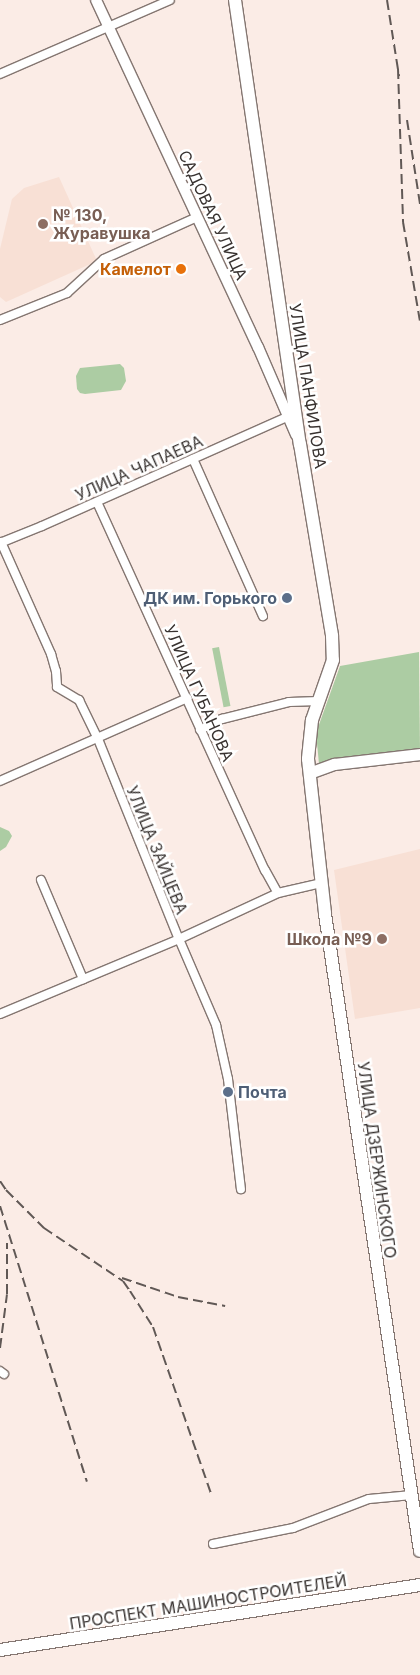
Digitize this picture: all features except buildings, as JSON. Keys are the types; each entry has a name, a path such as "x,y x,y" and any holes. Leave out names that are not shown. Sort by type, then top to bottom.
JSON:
{"main road":[{"name":"УЛИЦА ПАНФИЛОВА","path":"235,0 291,415 300,444 328,603 334,650 330,671 309,732 309,773"},
{"path":"309,773 334,764 420,754"},
{"name":"УЛИЦА ДЗЕРЖИНСКОГО","path":"309,773 321,883 382,1310 420,1552"},
{"name":"ПРОСПЕКТ МАШИНОСТРОИТЕЛЕЙ","path":"0,1650 420,1585"}],"street":[{"name":"САДОВАЯ УЛИЦА","path":"96,0 291,415"},
{"path":"0,74 170,0"},
{"path":"0,320 67,294 104,259 197,217"},
{"name":"УЛИЦА ЧАПАЕВА","path":"1,542 97,502 291,415"},
{"path":"193,459 263,616"},
{"name":"УЛИЦА ГУБАНОВА","path":"97,502 200,730 265,870 278,893"},
{"name":"УЛИЦА ЗАЙЦЕВА","path":"1,542 51,654 56,671 57,687 79,700 98,739 221,1039 241,1189"},
{"path":"0,781 187,698"},
{"path":"200,730 222,718 289,702 320,701"},
{"path":"41,880 83,979"},
{"path":"0,1014 47,996 179,939 278,893 321,883"},
{"path":"213,1544 293,1528 369,1500 412,1495"}],"shaded area":[{"name":"№ 130, Журавушка","path":"59,177 97,261 6,302 0,297 0,249 12,199 24,188"},
{"name":"Школа №9","path":"420,849 420,1008 355,1019 334,870"}],"green space":[{"path":"120,364 124,368 126,381 121,390 85,394 80,393 77,389 76,376 80,368"},
{"path":"219,647 230,706 224,707 212,648"},
{"path":"419,652 420,752 319,764 316,733 340,666"},
{"path":"0,827 9,831 12,836 6,847 0,851"}],"railway":[{"path":"387,0 399,76"},
{"path":"398,69 403,222 420,321"},
{"path":"407,120 420,204"},
{"path":"0,1181 6,1190 44,1228 123,1281 130,1291 153,1327 211,1494"},
{"path":"0,1206 87,1482"},
{"path":"0,1348 7,1294 7,1243"},
{"path":"122,1278 178,1297 225,1306"}],"place":[{"name":"№ 130, Журавушка","path":"43,224"},
{"name":"Камелот","path":"181,269"},
{"name":"ДК им. Горького","path":"287,598"},
{"name":"Школа №9","path":"382,939"},
{"name":"Почта","path":"228,1092"}]}
